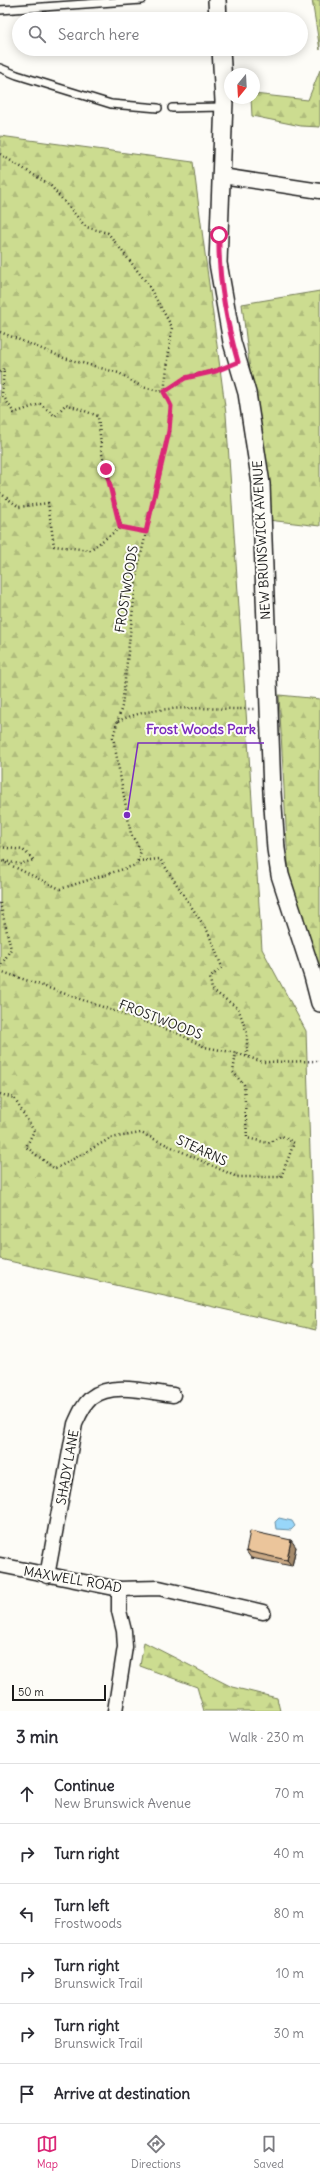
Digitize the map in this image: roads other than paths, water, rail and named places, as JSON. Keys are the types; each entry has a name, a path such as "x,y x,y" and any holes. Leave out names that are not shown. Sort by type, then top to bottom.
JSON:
{"street":[{"path":"217,0 218,12"},
{"name":"NEW BRUNSWICK AVENUE","path":"221,56 224,107 218,263 224,303 247,393 261,484 272,792 280,876 314,976 320,1004"},
{"path":"222,176 320,191"},
{"name":"SHADY LANE","path":"47,1576 75,1424 82,1408 91,1398 103,1391 117,1388 173,1395"},
{"name":"MAXWELL ROAD","path":"0,1565 47,1576 119,1589 159,1588 263,1612"},
{"path":"115,1711 125,1646 124,1631 119,1611 119,1589"}],"lane":[{"path":"0,10 142,0"},
{"path":"0,68 25,78 111,104 158,108"},
{"path":"172,108 224,107"}],"water":[{"path":"279,1518 292,1521 295,1526 291,1530 276,1529 275,1522"}],"place":[{"name":"Frost Woods Park","path":"127,815"}]}
